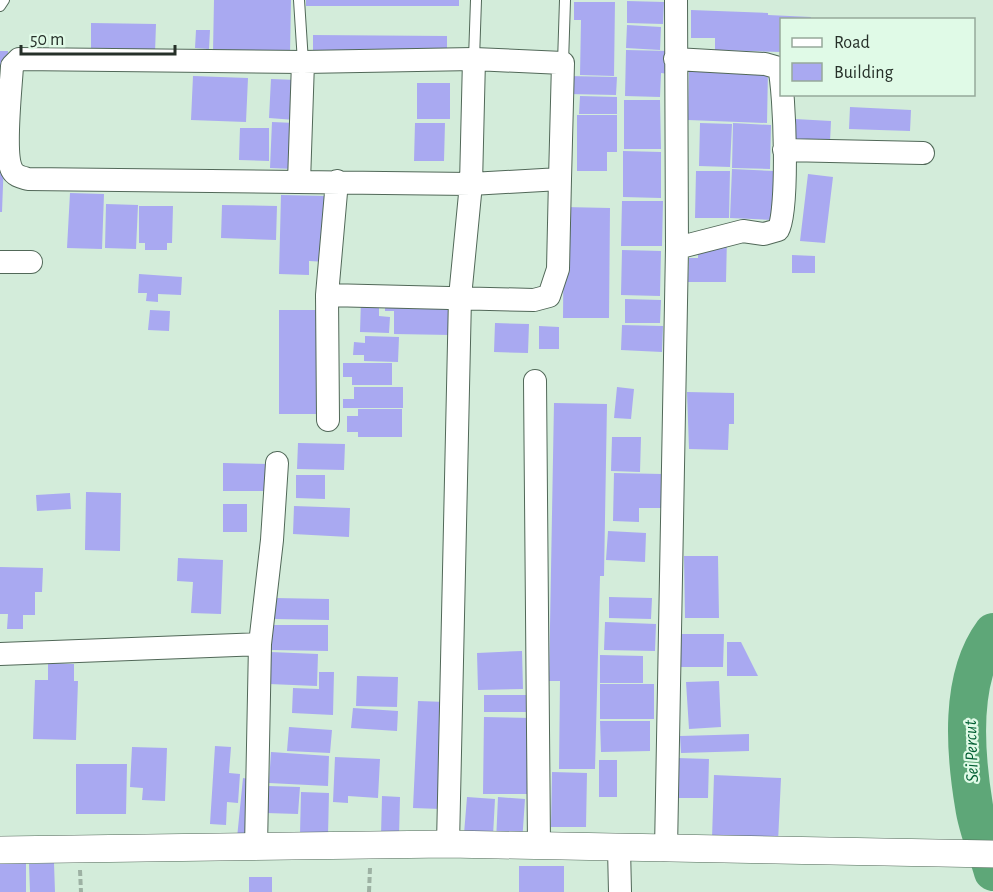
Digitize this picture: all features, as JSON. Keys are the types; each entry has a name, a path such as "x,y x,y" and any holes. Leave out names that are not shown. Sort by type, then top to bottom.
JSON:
{"street":[{"path":"666,850 677,248 676,0"},
{"path":"327,295 534,300 552,293 558,269 563,63 474,59 303,62 20,59 12,66 8,140 10,169 16,176 28,179 471,184 560,179"},
{"path":"448,844 460,297 471,184 474,59"},
{"path":"675,59 765,64 779,68 780,84"},
{"path":"299,182 303,62"},
{"path":"677,248 743,231 764,234 778,230 784,216 784,150 781,96"},
{"path":"784,150 923,153"},
{"path":"328,420 327,295 337,181"},
{"path":"0,262 31,262"},
{"path":"535,381 539,846"},
{"path":"256,847 260,644 272,540 277,463"},
{"path":"0,654 260,644"},
{"path":"0,850 448,844 666,850 993,854"},
{"path":"620,848 620,892"}],"lane":[{"path":"0,6 4,0"},
{"path":"298,0 303,62"},
{"path":"474,59 476,0"},
{"path":"563,63 565,0"}],"building":[{"path":"214,0 291,0 290,54 213,52"},
{"path":"306,0 459,0 459,6 306,6"},
{"path":"627,1 664,2 663,24 627,23"},
{"path":"574,2 615,2 614,76 580,75 581,20 574,20"},
{"path":"691,10 811,17 780,18 780,52 715,50 715,38 691,38"},
{"path":"91,23 156,24 155,53 91,52"},
{"path":"627,25 661,27 660,50 626,48"},
{"path":"196,30 210,30 209,49 195,48"},
{"path":"313,35 447,36 447,55 313,54"},
{"path":"626,50 670,51 669,74 661,73 660,97 625,96"},
{"path":"0,51 8,51 2,212 0,212"},
{"path":"689,67 768,70 767,123 688,120"},
{"path":"193,76 248,78 246,122 191,120"},
{"path":"568,76 617,77 616,95 568,94"},
{"path":"271,79 297,80 295,120 269,118"},
{"path":"417,83 450,83 450,119 417,119"},
{"path":"580,96 617,97 617,114 579,114"},
{"path":"624,100 660,100 661,149 624,149"},
{"path":"850,107 911,110 910,131 849,129"},
{"path":"577,115 617,115 617,152 607,152 607,171 577,171"},
{"path":"795,119 831,121 830,142 794,140"},
{"path":"272,122 295,123 294,169 270,168"},
{"path":"415,123 445,123 444,161 414,161"},
{"path":"700,123 732,124 730,167 699,166"},
{"path":"733,123 771,125 770,169 732,168"},
{"path":"240,128 269,128 269,161 239,160"},
{"path":"623,151 661,152 661,198 623,197"},
{"path":"732,169 775,171 773,220 730,218"},
{"path":"696,171 730,171 729,218 695,218"},
{"path":"808,174 833,177 825,243 800,241"},
{"path":"70,193 104,194 102,249 67,248"},
{"path":"281,195 328,196 327,262 309,261 309,275 279,274"},
{"path":"622,201 663,201 662,246 621,246"},
{"path":"106,204 138,205 136,249 105,248"},
{"path":"222,205 277,206 276,240 221,238"},
{"path":"139,206 173,206 172,243 167,243 167,250 145,250 145,243 139,243"},
{"path":"564,207 610,208 609,318 563,318"},
{"path":"727,237 726,282 688,282 689,258 698,258 698,243"},
{"path":"622,250 661,251 660,296 621,295"},
{"path":"792,255 815,256 815,273 792,273"},
{"path":"139,274 182,277 181,295 158,294 158,302 146,301 147,293 138,293"},
{"path":"385,298 451,299 451,335 394,334 394,311 385,311"},
{"path":"625,299 661,300 660,323 625,323"},
{"path":"361,300 379,301 379,316 390,317 389,333 360,332"},
{"path":"150,310 170,311 169,331 148,330"},
{"path":"279,310 322,310 321,414 279,414"},
{"path":"495,323 529,324 528,353 494,352"},
{"path":"622,325 663,326 662,352 621,350"},
{"path":"539,326 559,327 559,349 539,349"},
{"path":"365,336 399,337 398,362 364,361 364,355 353,355 354,342 365,343"},
{"path":"343,363 392,363 392,385 352,385 352,377 343,377"},
{"path":"354,387 403,387 403,408 343,408 343,399 354,399"},
{"path":"617,387 634,389 631,419 614,418"},
{"path":"687,392 734,393 734,424 729,424 728,450 689,449"},
{"path":"554,403 607,404 604,576 600,576 595,769 559,769 560,681 549,681"},
{"path":"358,409 402,409 402,437 358,437 358,432 347,432 347,416 358,416"},
{"path":"612,437 641,437 640,472 611,471"},
{"path":"298,443 345,444 344,470 297,469"},
{"path":"223,463 272,464 271,491 223,491"},
{"path":"614,473 662,474 661,508 639,508 639,522 613,521"},
{"path":"296,475 325,475 325,499 296,498"},
{"path":"86,492 121,493 120,551 85,550"},
{"path":"70,493 71,509 37,511 36,495"},
{"path":"223,504 247,504 247,532 223,532"},
{"path":"294,506 350,508 349,537 293,534"},
{"path":"608,531 646,533 645,562 606,560"},
{"path":"684,556 718,556 719,618 685,618"},
{"path":"178,558 223,560 221,614 191,613 193,582 177,581"},
{"path":"0,567 43,568 42,592 35,592 35,615 23,615 23,629 7,629 8,614 0,614"},
{"path":"609,597 652,598 651,619 609,618"},
{"path":"275,598 329,599 329,620 274,619"},
{"path":"605,622 656,624 655,651 604,650"},
{"path":"271,625 328,625 328,651 271,650"},
{"path":"680,634 724,634 723,667 679,667"},
{"path":"727,642 741,642 758,676 727,676"},
{"path":"522,651 523,689 478,690 477,653"},
{"path":"270,652 318,654 317,686 269,684"},
{"path":"600,655 643,656 643,683 600,683"},
{"path":"48,663 74,664 74,681 78,681 76,740 33,739 35,680 48,680"},
{"path":"319,672 334,672 333,715 292,713 293,688 319,689"},
{"path":"357,676 398,677 397,707 356,706"},
{"path":"719,681 721,727 689,729 686,682"},
{"path":"600,684 654,684 654,719 600,719"},
{"path":"484,695 536,695 536,712 484,712"},
{"path":"418,701 446,702 441,809 413,808"},
{"path":"353,708 398,711 397,731 351,728"},
{"path":"484,717 531,718 529,794 483,794"},
{"path":"600,721 650,721 650,751 601,752"},
{"path":"289,727 332,730 330,753 287,751"},
{"path":"749,734 749,751 681,753 680,736"},
{"path":"215,746 231,747 229,773 240,774 238,803 227,802 226,825 210,824"},
{"path":"132,747 167,748 165,801 142,800 143,788 130,787"},
{"path":"271,752 329,756 328,786 269,783"},
{"path":"335,757 380,759 378,798 348,796 348,803 333,802"},
{"path":"677,758 709,759 708,798 676,798"},
{"path":"599,760 617,760 617,797 599,797"},
{"path":"76,764 127,764 126,814 76,814"},
{"path":"552,772 587,773 586,827 551,827"},
{"path":"714,775 781,778 778,842 712,839"},
{"path":"243,778 255,780 249,839 237,838"},
{"path":"268,786 300,787 298,814 266,813"},
{"path":"301,792 329,793 328,835 300,834"},
{"path":"382,796 400,797 399,836 381,835"},
{"path":"467,797 495,799 493,836 464,834"},
{"path":"498,797 525,799 522,843 496,842"},
{"path":"26,863 26,892 0,892 0,864"},
{"path":"54,863 55,892 30,892 29,864"},
{"path":"519,866 564,866 564,892 519,892"},
{"path":"249,877 272,877 272,892 249,892"}],"waterway":[{"name":"Sei Percut","path":"993,632 982,650 974,671 967,716 968,762 975,814 993,872"}]}
